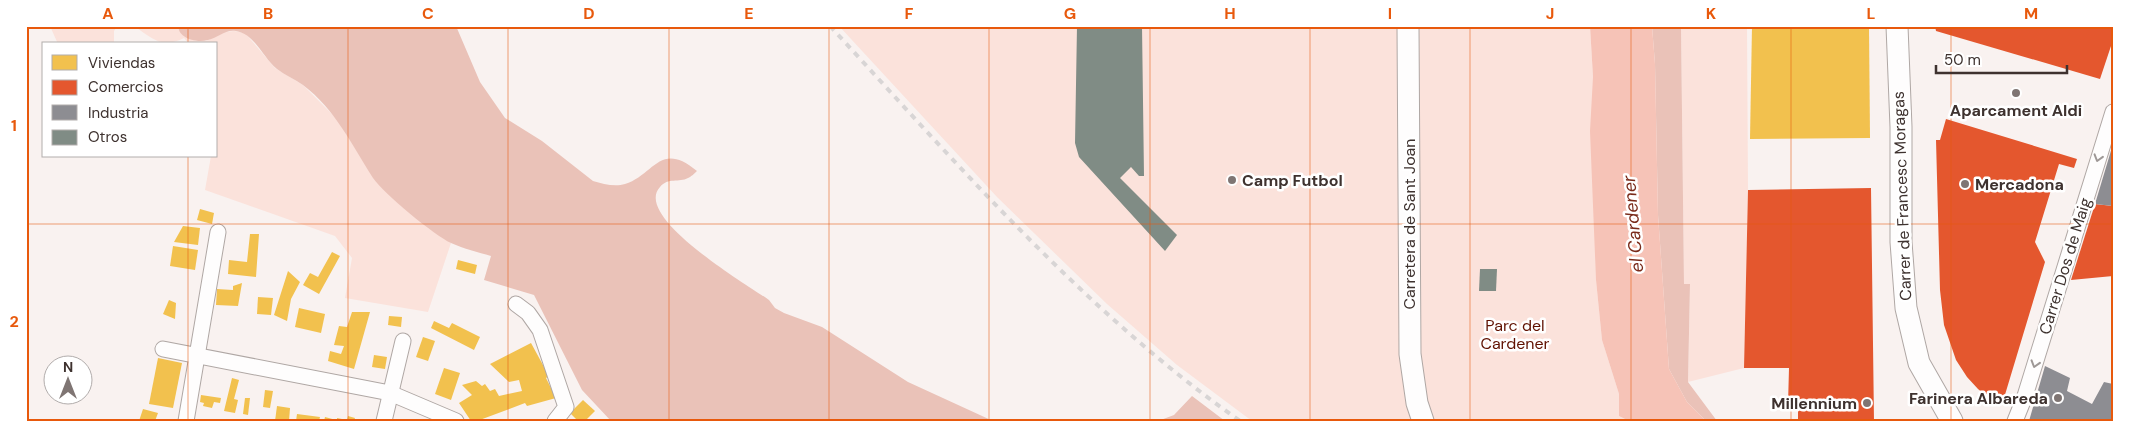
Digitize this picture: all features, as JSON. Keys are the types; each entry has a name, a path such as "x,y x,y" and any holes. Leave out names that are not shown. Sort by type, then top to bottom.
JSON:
{"street":[{"name":"Carretera de Sant Joan","path":"1408,26 1410,354 1417,403 1423,421"},
{"name":"Carrer de Francesc Moragas","path":"1897,26 1900,127 1900,242 1906,308 1919,363 1952,421"},
{"name":"Carrer Dos de Maig","path":"2015,421 2025,396 2113,112"},
{"path":"186,421 218,232"},
{"path":"516,304 528,313 540,330 566,407 555,421"},
{"path":"384,421 403,341"},
{"path":"163,349 390,393 456,421"},
{"name":"Carrer de Francesc Moragas","path":"1919,363 1968,421"}],"green space":[{"path":"50,26 117,26 114,31 114,42 57,42"},
{"path":"134,26 178,26 178,29 195,41 206,41 224,32 245,33 275,68 303,85 337,119 375,180 400,205 451,243 428,312 345,298 352,258 335,236 205,190 211,158 218,158 218,42 187,42 184,38 173,42 164,42 152,38"},
{"name":"Parc del Cardener","path":"839,26 1590,26 1593,77 1596,280 1602,340 1619,394 1619,416 1625,419 1624,421 1252,421 1177,365 1107,304 997,197"},
{"path":"1681,26 1747,26 1748,190 1744,368 1688,382 1690,285 1684,284"}],"shaded area":[{"path":"178,26 456,26 480,82 505,118 542,141 593,181 601,183 625,184 635,180 658,162 666,159 684,162 697,171 685,179 663,184 660,187 656,200 662,215 696,250 769,300 775,308 822,327 908,382 993,421 611,421 582,390 534,295 484,280 491,256 466,249 443,239 398,203 373,178 334,116 303,85 277,69 254,41 243,33 228,31 212,39 199,41 185,37"},
{"path":"1652,26 1681,26 1684,284 1690,284 1688,382 1717,421 1706,421 1687,402 1669,369 1658,215 1655,64"},
{"path":"1192,396 1225,421 1158,421 1174,415"}],"water":[{"name":"el Cardener","path":"1590,26 1652,26 1655,64 1658,215 1669,369 1687,402 1706,421 1624,421 1625,419 1619,416 1619,394 1602,340 1596,280 1590,131 1593,77"}],"building: Viviendas":[{"path":"1752,26 1869,26 1870,138 1750,139"},
{"path":"200,209 214,213 212,224 197,220"},
{"path":"183,226 200,228 198,245 174,242"},
{"path":"250,234 259,234 256,277 228,274 229,260 247,262"},
{"path":"173,246 198,250 195,270 170,266"},
{"path":"332,252 340,256 319,294 303,285 310,273 318,277"},
{"path":"458,260 477,265 475,274 456,269"},
{"path":"288,271 300,282 291,299 287,321 274,315"},
{"path":"242,283 238,306 216,305 217,289 233,290 233,286"},
{"path":"258,297 273,298 271,315 257,314"},
{"path":"169,300 176,303 175,319 163,314"},
{"path":"299,308 325,314 321,333 295,327"},
{"path":"352,312 370,312 354,369 328,361 330,351 341,354 344,346 334,345 339,326 347,327"},
{"path":"389,316 402,317 401,327 388,325"},
{"path":"434,321 449,328 452,323 480,337 474,350 431,328"},
{"path":"423,337 435,341 428,361 416,357"},
{"path":"531,343 549,376 546,378 556,398 527,406 525,403 477,421 471,421 459,403 472,395 462,385 476,381 482,386 485,384 490,391 495,389 499,396 522,391 519,380 509,382 490,364"},
{"path":"374,355 387,357 385,369 372,367"},
{"path":"158,358 182,363 173,408 149,404"},
{"path":"444,368 460,373 451,400 435,394"},
{"path":"232,378 239,380 234,399 238,400 235,413 224,411"},
{"path":"265,390 273,391 270,408 263,407"},
{"path":"201,395 221,398 220,403 214,402 212,408 203,406 204,403 200,402"},
{"path":"245,398 250,398 248,415 243,414"},
{"path":"583,400 595,411 585,421 578,421 570,413"},
{"path":"277,406 290,408 289,421 275,421"},
{"path":"143,409 158,413 155,421 139,421"},
{"path":"297,414 320,417 319,421 296,421"},
{"path":"348,416 355,418 354,421 337,421 337,418 347,420"},
{"path":"325,417 336,420 336,421 324,421"}],"building: Comercios":[{"path":"1935,26 2113,26 2113,40 2100,79 1936,31"},
{"path":"1946,119 2077,159 2074,168 2059,164 2035,242 2045,262 2004,398 1998,401 1993,398 1993,394 1984,394 1967,377 1956,360 1944,325 1940,290 1936,140 1940,140"},
{"path":"1871,188 1874,421 1798,421 1798,405 1788,405 1789,368 1744,368 1748,190"},
{"path":"2095,204 2113,206 2113,276 2071,280"}],"building: Industria":[{"path":"2112,147 2113,206 2095,204 2110,154"},
{"name":"Farinera Albareda","path":"2045,366 2070,378 2067,391 2092,404 2104,382 2113,384 2113,421 2029,421"}],"building: Otros":[{"path":"1077,26 1142,26 1144,176 1139,176 1131,167 1120,178 1177,235 1165,251 1079,157 1075,143"},
{"path":"1480,269 1497,269 1496,291 1479,291"}],"railway":[{"path":"830,26 975,183 1075,284 1183,378 1240,421"}],"place":[{"name":"Aparcament Aldi","path":"2016,93"},
{"name":"Camp Futbol","path":"1232,180"},
{"name":"Mercadona","path":"1965,184"},
{"name":"Farinera Albareda","path":"2058,398"},
{"name":"Millennium","path":"1867,403"}]}
